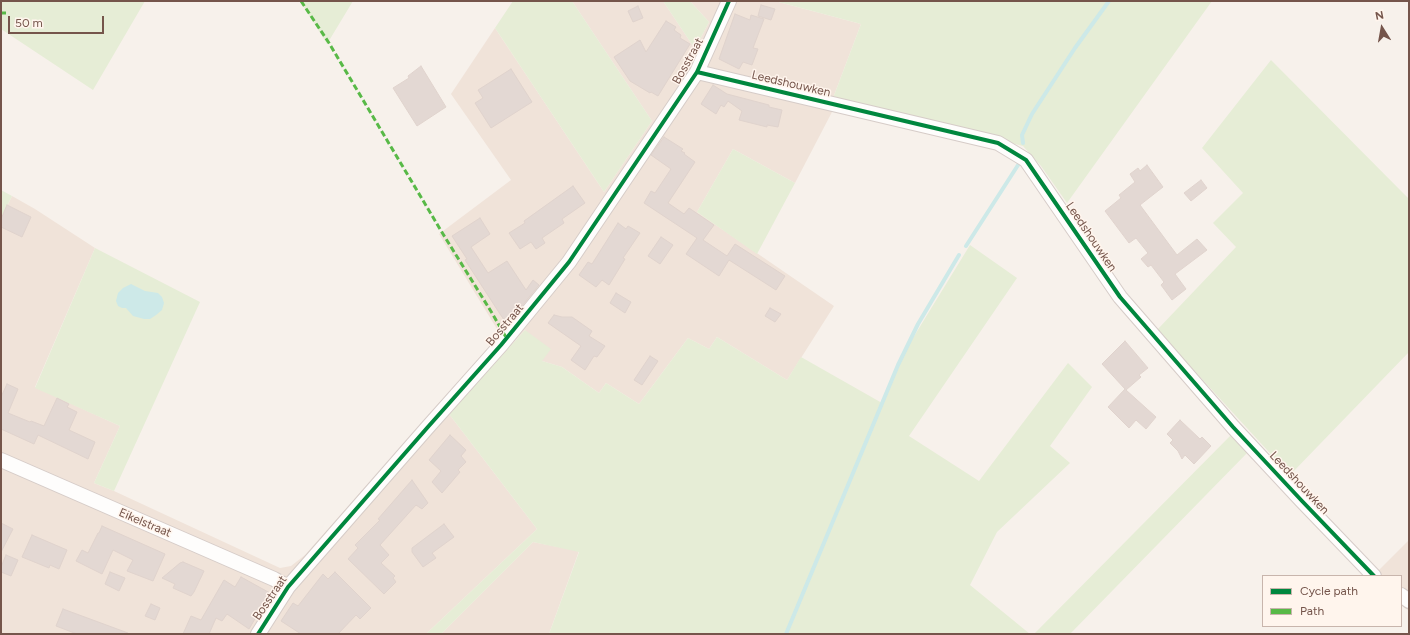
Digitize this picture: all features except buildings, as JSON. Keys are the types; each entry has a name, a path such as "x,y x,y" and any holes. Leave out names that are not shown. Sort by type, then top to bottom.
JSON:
{"street":[{"name":"Bosstraat","path":"258,634 288,587 427,428 502,345 569,262 696,72 729,1"},
{"name":"Leedshouwken","path":"696,72 998,143 1026,160 1120,297 1233,427 1302,502 1373,575"},
{"name":"Eikelstraat","path":"1,460 274,579 288,587"}],"shaded area":[{"path":"572,1 663,1 695,49 709,22 690,1 775,1 861,24 833,98 832,112 795,183 733,149 697,212 834,306 787,380 717,337 709,349 688,338 639,404 606,383 599,393 562,367 542,361 525,330 449,414 537,529 426,634 1,634 1,218 12,196 95,248 35,387 120,426 94,483 280,568 291,566 305,555 500,334 439,234 511,180 451,94 495,28 604,192 652,121"},
{"path":"1409,540 1409,611 1402,606 1402,575 1374,575"},
{"path":"533,542 579,551 549,634 441,634"}],"green space":[{"path":"1,1 145,1 93,90 1,29"},
{"path":"300,1 353,1 327,44"},
{"path":"513,1 572,1 652,121 604,192 495,28"},
{"path":"663,1 690,1 709,22 695,49"},
{"path":"775,1 1212,1 1067,203 1041,166 1023,146 833,98 861,24"},
{"path":"1271,60 1409,199 1409,352 1290,475 1157,330 1236,247 1213,223 1243,193 1202,148"},
{"path":"733,149 795,183 757,254 697,212"},
{"path":"1,190 12,196 1,218"},
{"path":"970,245 1017,278 909,436 979,481 1068,363 1092,387 1050,446 1070,463 997,532 970,585 1030,634 549,634 579,552 533,542 441,634 426,634 537,529 449,414 525,330 551,349 542,361 562,367 599,393 606,383 639,404 688,338 709,349 717,337 787,380 801,357 882,403 905,351"},
{"path":"95,248 200,302 114,491 94,483 120,426 35,388"},
{"path":"1233,433 1249,451 1070,634 1034,634"}],"water":[{"path":"131,284 145,291 158,293 162,297 164,303 162,310 150,319 144,319 133,316 126,308 118,306 116,301 118,293 123,288"}],"waterway":[{"path":"1023,143 1022,135 1032,114 1075,48 1109,1"},
{"path":"966,246 1020,162"},
{"path":"786,634 898,365 918,324 959,255"}],"marked path":[{"path":"301,1 329,43 507,339"},
{"path":"1,13 6,13"}],"cycle path":[{"path":"258,634 288,587 501,345 569,262 697,72 729,1"},
{"path":"697,72 998,143 1026,160 1120,297 1233,427 1373,575"}]}
